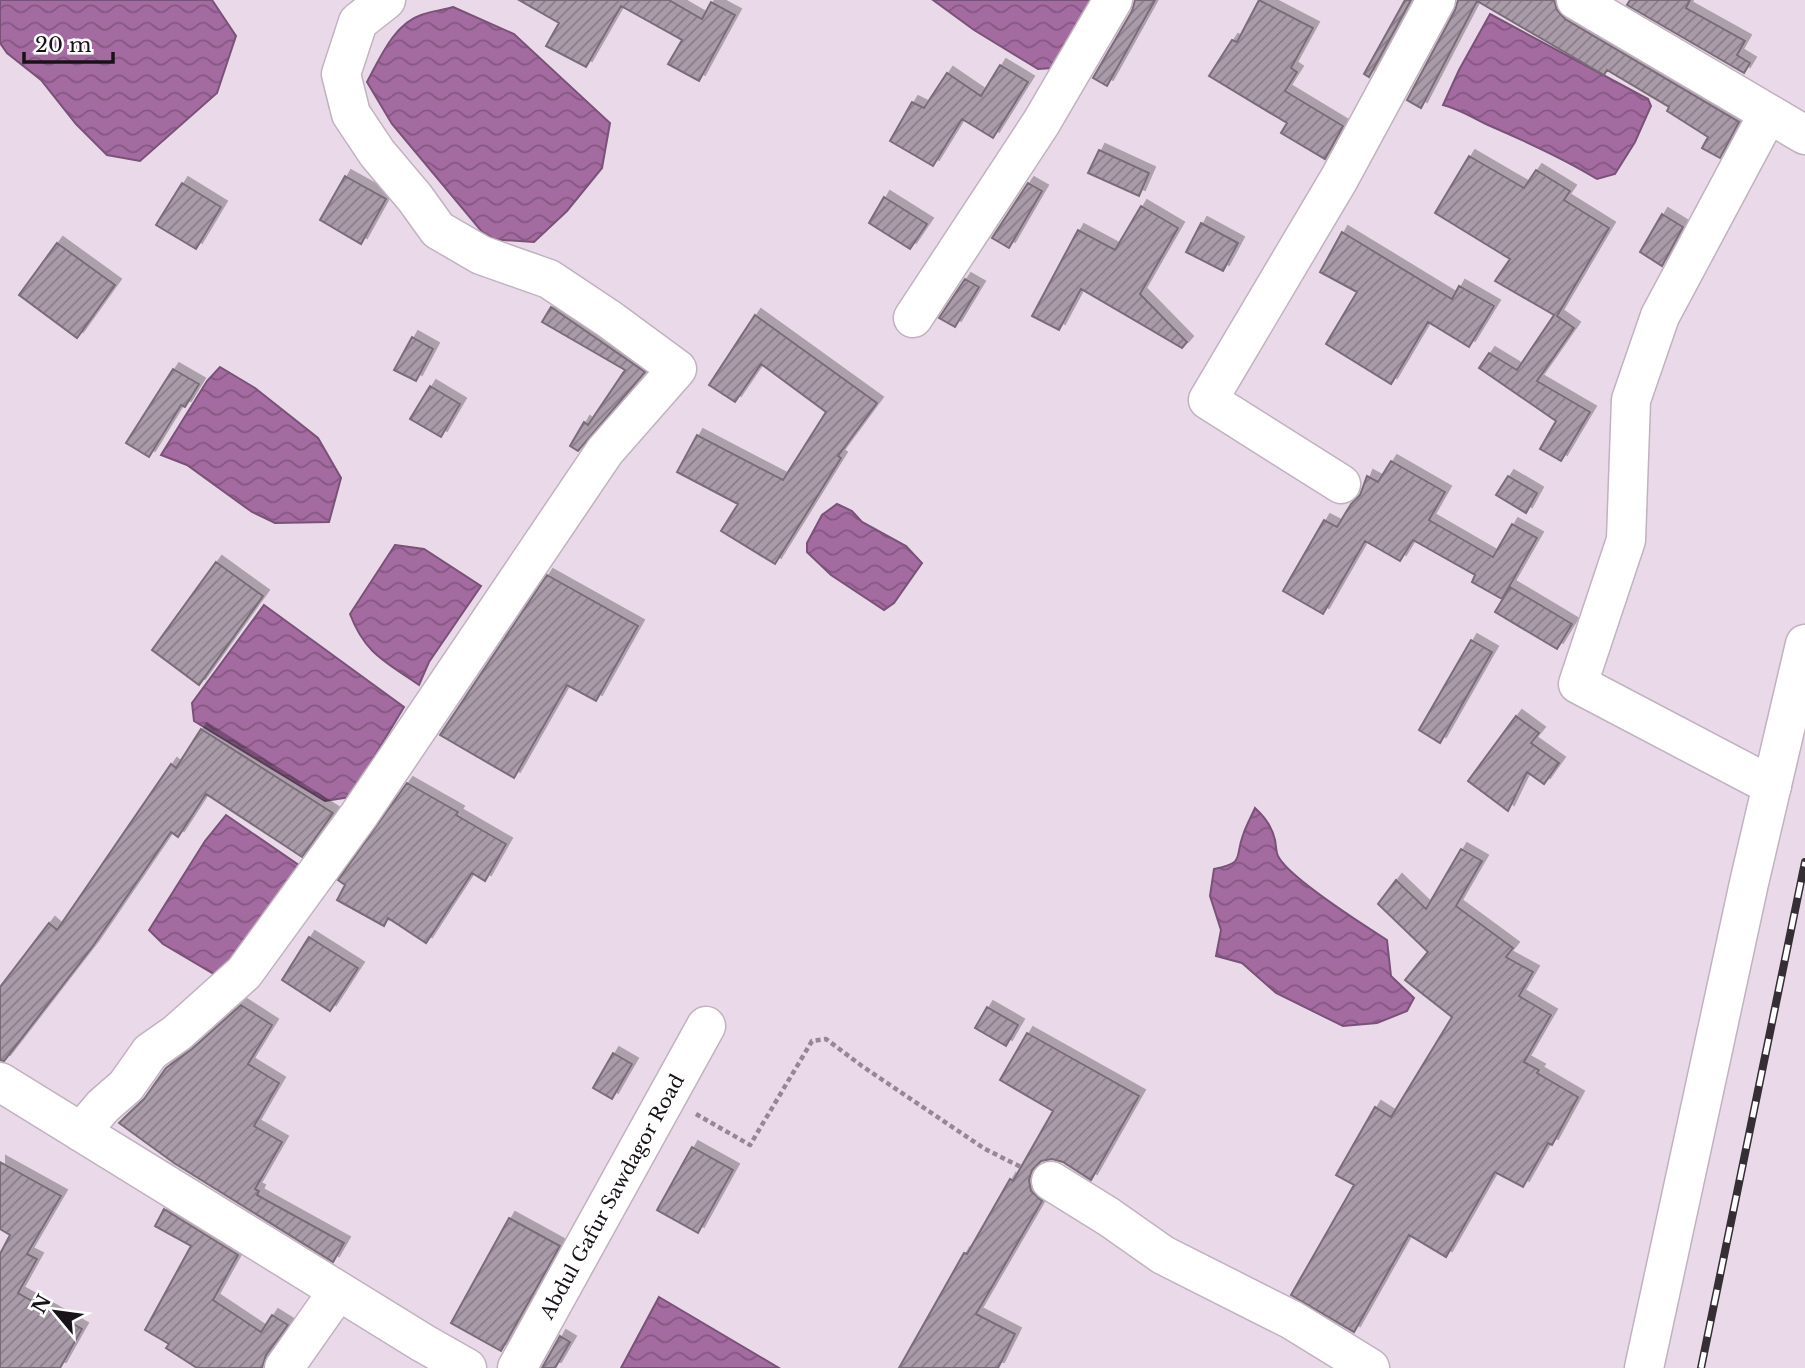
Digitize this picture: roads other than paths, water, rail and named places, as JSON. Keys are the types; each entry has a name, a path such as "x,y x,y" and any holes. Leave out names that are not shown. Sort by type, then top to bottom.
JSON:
{"street":[{"path":"80,1132 103,1106 126,1086 150,1052 177,1033 244,973 359,816 606,451 677,369 549,279 481,255 438,230 377,153 351,114 341,74 358,22 386,0"},
{"path":"913,318 1041,123 1113,0"},
{"path":"1341,484 1208,400 1339,179 1436,0"},
{"path":"1576,0 1805,135"},
{"path":"1768,114 1660,316 1631,400 1626,540 1578,684 1772,786"},
{"path":"1644,1368 1805,644"},
{"name":"Abdul Gafur Sawdagor Road","path":"517,1368 706,1026"},
{"path":"0,1082 467,1368"},
{"path":"1051,1181 1163,1255 1292,1320 1370,1368"},
{"path":"284,1368 338,1291"}],"water":[{"path":"0,0 212,0 236,36 217,93 140,161 107,155 76,124 41,80 7,53 0,43"},
{"path":"933,0 1107,0 1053,68 1038,69 974,30"},
{"path":"453,7 514,34 610,123 602,168 567,211 534,242 488,239 392,124 367,82 395,34 411,19"},
{"path":"1490,14 1648,99 1651,106 1635,142 1615,174 1597,179 1544,150 1443,105"},
{"path":"220,367 255,388 318,438 341,478 329,522 275,523 252,512 187,465 161,455 207,381"},
{"path":"837,504 852,511 862,522 906,546 922,563 894,603 884,610 831,575 807,552 807,543 822,515"},
{"path":"395,545 424,549 481,586 429,662 419,685 370,648 362,639 350,614"},
{"path":"264,605 404,707 350,797 325,801 194,721 192,703"},
{"path":"1255,808 1270,826 1277,854 1296,876 1387,940 1391,976 1414,998 1407,1011 1377,1023 1343,1026 1276,993 1242,963 1216,956 1221,930 1210,896 1214,869 1235,861"},
{"path":"226,815 306,870 236,963 214,974 163,944 149,930 205,841"},
{"path":"659,1297 779,1368 621,1368"}],"railway":[{"path":"1701,1368 1805,862"}]}
